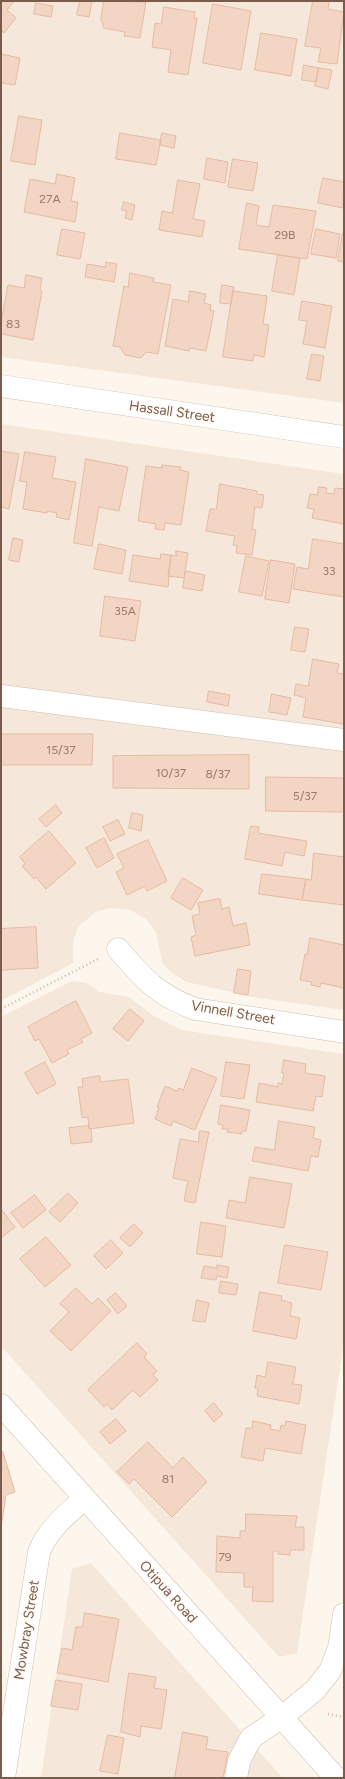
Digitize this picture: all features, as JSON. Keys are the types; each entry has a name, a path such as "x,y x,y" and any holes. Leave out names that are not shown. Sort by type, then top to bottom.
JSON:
{"street":[{"name":"Hassall Street","path":"1,386 344,437"},
{"path":"1,696 344,740"},
{"name":"Vinnell Street","path":"118,949 157,990 177,1002 195,1009 344,1032"},
{"name":"Otipua Road","path":"1,1405 336,1778"},
{"name":"Mowbray Street","path":"4,1778 39,1552 43,1543 59,1521 84,1499"},
{"path":"236,1778 239,1761 251,1738 282,1717 315,1690 330,1670 339,1648 344,1614"}],"path":[{"path":"1,1009 118,949"},
{"path":"328,1714 344,1717"}],"shaded area":[{"path":"1,1 344,1 344,403 1,357"},
{"path":"1,424 344,474 344,1010 252,997 187,982 172,973 162,963 156,932 146,919 130,910 110,908 96,912 79,926 73,941 73,963 1,1001"},
{"path":"72,981 86,983 100,992 129,997 154,1016 181,1030 344,1054 344,1341 297,1653 279,1657 1,1346 1,1017"},
{"path":"91,1563 283,1778 41,1778 72,1569"}],"building":[{"path":"1,1 14,1 7,10 16,18 4,33 1,30"},
{"path":"80,1 92,1 89,17 77,15"},
{"path":"104,1 146,2 140,38 124,36 125,32 104,28 101,19"},
{"path":"313,1 329,1 328,9 344,12 337,64 318,62 321,48 305,46"},
{"path":"36,3 53,6 51,17 34,14"},
{"path":"213,4 251,11 241,70 203,63"},
{"path":"164,7 195,12 194,18 197,18 188,75 168,72 171,50 152,47 155,23 161,24"},
{"path":"261,33 297,39 291,76 255,70"},
{"path":"1,54 20,58 15,85 1,83"},
{"path":"304,65 319,68 316,82 302,80"},
{"path":"319,68 332,70 328,89 315,86"},
{"path":"19,116 42,120 35,165 11,161"},
{"path":"120,133 161,140 156,165 116,159"},
{"path":"162,133 176,136 174,148 160,145"},
{"path":"207,158 228,162 225,183 204,179"},
{"path":"233,159 258,163 253,191 228,187"},
{"path":"57,174 75,178 71,201 78,202 75,222 24,212 30,179 55,184"},
{"path":"323,178 344,182 343,208 318,203"},
{"path":"178,180 200,184 193,219 205,221 202,237 159,230 162,211 172,213"},
{"path":"124,202 135,205 132,220 125,218 127,211 122,210"},
{"path":"247,203 259,206 256,225 269,227 273,205 316,211 307,259 239,249"},
{"path":"62,229 85,233 80,259 57,255"},
{"path":"316,229 340,234 336,258 311,254"},
{"path":"344,233 344,262 338,261"},
{"path":"278,255 300,258 294,295 272,291"},
{"path":"106,262 117,264 114,282 85,277 87,264 105,267"},
{"path":"130,273 154,278 153,282 171,285 158,354 146,352 141,358 125,355 120,347 113,346 124,286 128,287"},
{"path":"26,275 42,278 40,290 42,291 33,340 1,334 1,322 8,285 24,288"},
{"path":"222,285 234,287 231,304 220,303"},
{"path":"190,291 206,294 204,303 211,305 210,310 214,311 206,351 190,348 189,351 165,346 173,299 188,302"},
{"path":"233,291 267,296 263,324 269,325 264,357 254,355 253,361 223,357"},
{"path":"302,301 332,306 325,348 303,344 307,321 299,320"},
{"path":"312,354 324,356 320,381 307,379"},
{"path":"1,451 19,454 9,509 1,507"},
{"path":"25,452 56,457 52,478 76,482 69,520 56,517 57,513 23,509 27,482 20,481"},
{"path":"86,459 128,467 119,511 99,507 92,546 74,543"},
{"path":"162,465 181,467 180,470 189,472 181,525 165,523 164,530 155,529 156,524 138,521 146,466 162,468"},
{"path":"220,484 257,491 257,494 264,495 262,508 255,507 252,529 256,530 252,555 236,553 237,546 233,545 235,536 206,531 210,509 216,509"},
{"path":"319,487 327,488 326,493 334,494 335,488 344,489 344,524 312,518 314,509 307,508 310,494 317,495"},
{"path":"13,538 23,540 19,562 9,560"},
{"path":"313,539 344,544 344,597 293,589 297,567 308,569"},
{"path":"99,544 126,550 122,574 94,569"},
{"path":"176,551 188,553 184,578 168,576 171,555 176,556"},
{"path":"161,554 171,555 168,587 129,581 133,555 160,559"},
{"path":"246,556 269,561 262,596 239,592"},
{"path":"271,560 295,564 289,603 265,599"},
{"path":"186,571 205,575 202,591 183,588"},
{"path":"105,596 141,601 135,641 100,636"},
{"path":"295,627 309,629 305,652 291,650"},
{"path":"313,659 339,664 337,673 344,674 344,724 303,717 306,698 294,695 296,684 308,686"},
{"path":"209,691 230,695 228,706 207,702"},
{"path":"272,694 291,698 287,715 269,712"},
{"path":"1,734 93,734 92,765 1,765"},
{"path":"249,755 249,789 113,788 113,756"},
{"path":"266,777 344,778 344,812 266,811"},
{"path":"56,805 62,813 46,827 39,819"},
{"path":"132,813 143,815 141,831 129,828"},
{"path":"118,820 125,834 110,841 103,827"},
{"path":"251,826 259,827 258,833 307,841 304,856 285,852 282,866 245,859"},
{"path":"49,831 76,863 46,889 36,877 34,879 22,866 25,864 20,857"},
{"path":"104,838 114,858 97,868 86,848"},
{"path":"148,840 167,881 147,891 145,886 127,895 116,872 124,868 117,854"},
{"path":"314,853 344,857 344,905 302,900 306,879 311,880"},
{"path":"262,874 306,879 302,900 259,894"},
{"path":"183,878 203,890 191,910 171,898"},
{"path":"220,899 222,909 229,907 233,926 246,923 250,945 195,956 191,937 196,935 192,916 200,914 198,903"},
{"path":"36,927 38,968 1,970 1,929"},
{"path":"310,938 344,945 344,988 321,983 320,987 311,985 312,982 300,980"},
{"path":"238,969 251,971 248,995 234,993"},
{"path":"76,1001 92,1033 81,1039 83,1042 67,1050 69,1054 52,1063 39,1039 35,1041 28,1027"},
{"path":"130,1009 144,1021 128,1041 113,1029"},
{"path":"284,1060 306,1064 305,1073 325,1076 322,1097 316,1096 313,1111 256,1102 259,1083 278,1087 278,1083 282,1084"},
{"path":"45,1062 56,1084 37,1094 25,1073"},
{"path":"226,1062 250,1065 244,1099 221,1096"},
{"path":"192,1068 217,1078 195,1130 173,1121 171,1126 155,1119 159,1107 157,1107 165,1086 177,1091 179,1088 183,1090"},
{"path":"100,1076 100,1082 128,1079 134,1123 89,1129 88,1117 82,1118 78,1087 83,1087 82,1079"},
{"path":"221,1105 250,1110 246,1131 242,1131 242,1134 227,1132 228,1129 222,1129 223,1125 218,1124"},
{"path":"279,1121 315,1127 313,1138 321,1140 318,1157 311,1156 308,1171 252,1161 255,1147 274,1150"},
{"path":"89,1126 89,1129 91,1128 92,1142 71,1144 69,1128"},
{"path":"200,1131 209,1132 195,1203 184,1201 188,1181 173,1178 180,1139 198,1142"},
{"path":"250,1177 292,1184 284,1228 226,1218 229,1200 245,1203"},
{"path":"68,1193 78,1203 60,1222 49,1212"},
{"path":"35,1195 46,1210 23,1228 11,1213"},
{"path":"1,1209 15,1227 1,1238"},
{"path":"201,1222 226,1226 222,1257 197,1254"},
{"path":"134,1224 143,1233 130,1247 120,1238"},
{"path":"46,1237 71,1265 45,1287 20,1259"},
{"path":"111,1240 123,1253 106,1269 94,1256"},
{"path":"285,1245 328,1252 321,1290 278,1283"},
{"path":"217,1265 229,1267 227,1278 217,1276 216,1280 201,1278 204,1266 217,1268"},
{"path":"221,1281 238,1284 236,1295 219,1293"},
{"path":"76,1288 92,1304 98,1298 111,1311 71,1351 50,1331 69,1312 60,1304"},
{"path":"260,1292 282,1296 281,1300 292,1303 290,1316 300,1318 296,1339 253,1331"},
{"path":"116,1293 127,1306 118,1314 107,1300"},
{"path":"197,1300 209,1303 205,1322 193,1321"},
{"path":"137,1343 147,1354 144,1357 157,1371 153,1375 158,1380 140,1397 133,1390 112,1410 107,1404 104,1407 88,1390"},
{"path":"268,1362 296,1367 293,1384 302,1385 299,1404 257,1396 258,1389 255,1388 257,1375 265,1377"},
{"path":"214,1403 223,1414 214,1422 205,1411"},
{"path":"116,1419 126,1431 110,1444 100,1432"},
{"path":"253,1421 271,1425 270,1429 280,1431 281,1425 285,1426 286,1421 306,1425 301,1454 265,1448 263,1461 241,1457 246,1428 252,1428"},
{"path":"148,1442 173,1468 183,1457 207,1482 172,1517 134,1479 129,1484 117,1472"},
{"path":"1,1450 3,1452 15,1492 6,1495 1,1528"},
{"path":"246,1514 297,1516 295,1527 304,1527 304,1550 290,1550 290,1555 278,1554 278,1551 273,1551 273,1602 252,1601 253,1587 244,1587 244,1573 216,1572 217,1536 240,1538 240,1531 245,1531"},
{"path":"85,1613 119,1619 108,1682 57,1673 62,1648 72,1650 76,1627 82,1627"},
{"path":"129,1673 156,1677 154,1688 167,1690 161,1729 141,1726 140,1737 121,1732"},
{"path":"56,1680 82,1684 78,1710 51,1706"},
{"path":"183,1732 208,1737 206,1749 228,1752 223,1778 175,1778"},
{"path":"108,1735 124,1738 118,1774 100,1771"}]}
